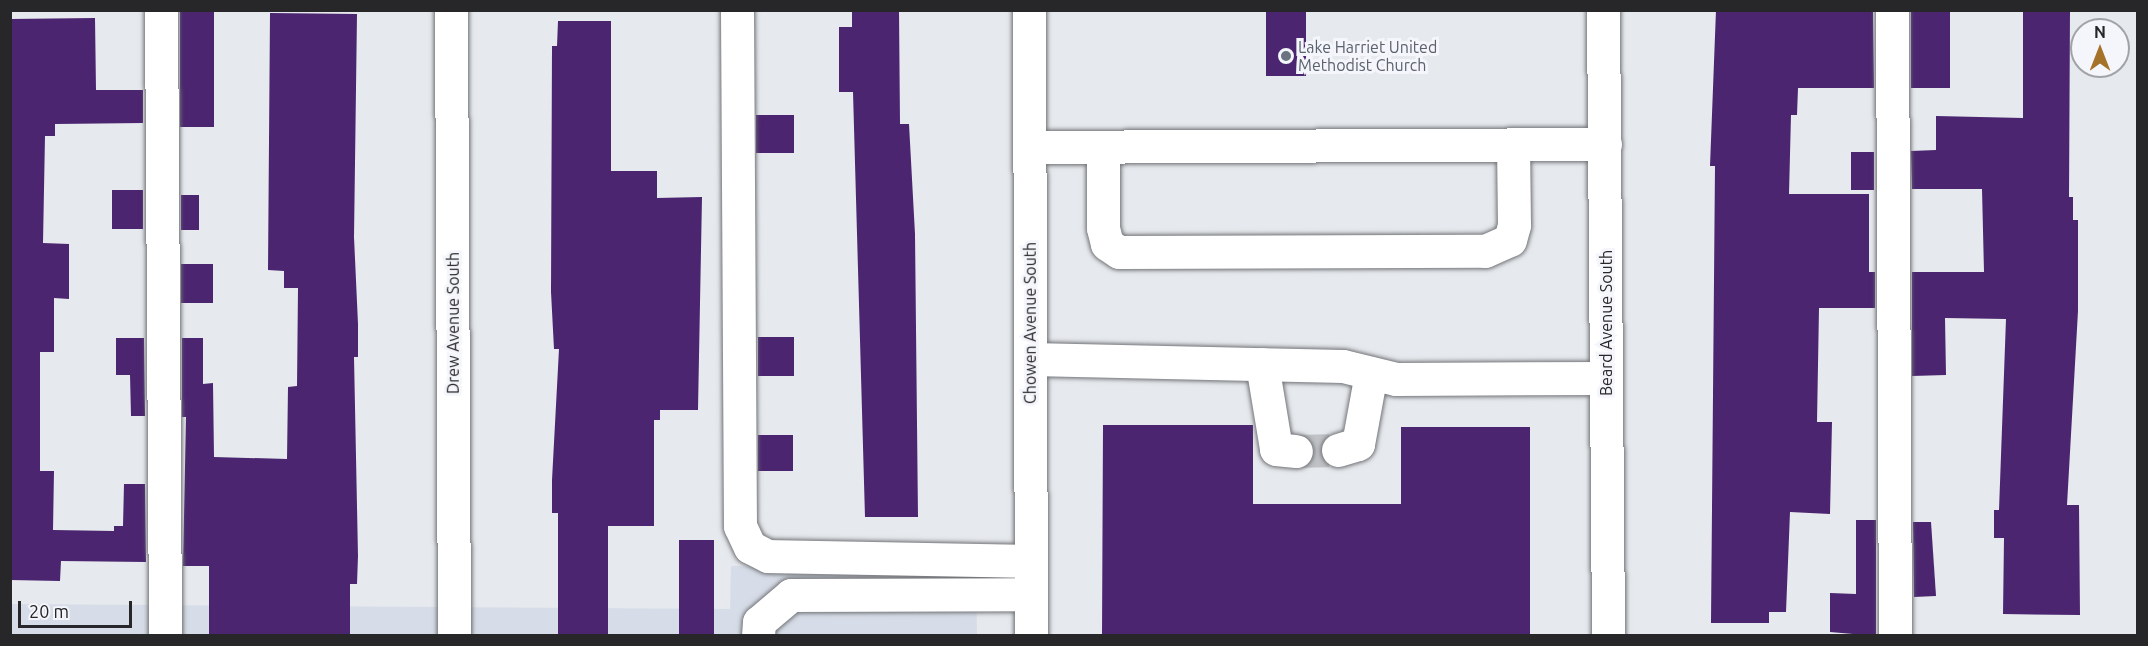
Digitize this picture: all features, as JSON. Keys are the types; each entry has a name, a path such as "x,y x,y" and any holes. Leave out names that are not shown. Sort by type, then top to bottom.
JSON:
{"street":[{"path":"160,10 165,636"},
{"name":"Drew Avenue South","path":"451,10 454,636"},
{"path":"737,10 740,526 750,547 768,556 1030,561"},
{"name":"Chowen Avenue South","path":"1029,10 1031,636"},
{"name":"Beard Avenue South","path":"1603,10 1608,636"},
{"path":"1892,10 1895,636"},
{"path":"1030,147 1605,144"},
{"path":"1103,148 1103,228 1107,244 1119,252 1473,251 1498,248 1510,240 1513,145"},
{"path":"1031,359 1343,366 1396,379 1606,378"},
{"path":"1262,364 1276,449 1296,451"},
{"path":"1338,450 1358,444 1371,373"},
{"path":"758,636 759,622 791,595 1031,594"}],"shaded area":[{"path":"731,566 976,568 977,635 11,636 11,604 730,609"}],"building":[{"path":"180,10 214,10 214,127 180,127"},
{"path":"852,10 899,10 900,124 909,124 915,234 918,517 865,517 853,92 839,92 839,27 852,27"},
{"path":"1266,10 1306,10 1306,76 1266,76"},
{"path":"1716,10 1873,10 1874,88 1798,88 1797,115 1791,115 1789,194 1869,194 1869,272 1875,272 1875,308 1819,308 1817,422 1832,422 1830,514 1790,512 1786,612 1769,612 1769,623 1711,623 1715,166 1710,166"},
{"path":"1911,10 1950,10 1950,88 1911,88"},
{"path":"2023,10 2070,10 2069,197 2073,197 2073,220 2078,220 2078,311 2067,505 2079,505 2080,615 2003,614 2004,538 1994,538 1994,510 1999,510 2006,319 1945,318 1946,375 1912,376 1912,272 1984,272 1982,189 1912,189 1911,151 1936,150 1936,116 2023,118"},
{"path":"270,13 357,14 354,237 358,357 354,357 358,556 357,584 350,584 350,636 209,636 209,566 183,566 186,417 182,417 182,338 203,338 203,384 213,383 214,457 287,459 288,387 297,386 298,288 284,288 284,271 268,270"},
{"path":"95,18 96,90 143,90 143,123 55,124 55,136 45,136 43,243 69,244 69,299 54,298 54,352 40,352 40,471 54,471 53,530 114,531 114,526 123,526 124,484 145,484 146,562 61,561 60,581 10,580 10,19"},
{"path":"558,21 611,21 611,171 657,171 657,198 702,197 698,410 660,410 660,420 654,420 654,526 608,526 608,636 558,636 558,513 552,513 552,480 559,349 554,349 551,292 552,46 557,46"},
{"path":"756,115 794,115 794,153 756,153"},
{"path":"1851,152 1874,152 1874,190 1851,190"},
{"path":"112,190 143,190 143,229 112,229"},
{"path":"181,195 199,195 199,230 181,230"},
{"path":"181,264 213,264 213,303 181,303"},
{"path":"758,337 794,337 794,376 758,376"},
{"path":"116,338 144,338 145,416 131,416 130,375 116,375"},
{"path":"1103,425 1253,425 1253,504 1401,504 1401,427 1530,427 1530,636 1102,636"},
{"path":"758,435 793,435 793,471 758,471"},
{"path":"1856,520 1876,520 1876,636 1830,632 1830,593 1856,594"},
{"path":"1913,522 1931,522 1936,596 1914,597"},
{"path":"679,540 714,540 714,636 679,636"}],"tunnel":[{"path":"1296,451 1338,450"}],"place":[{"name":"Lake Harriet United Methodist Church","path":"1286,56"}]}
